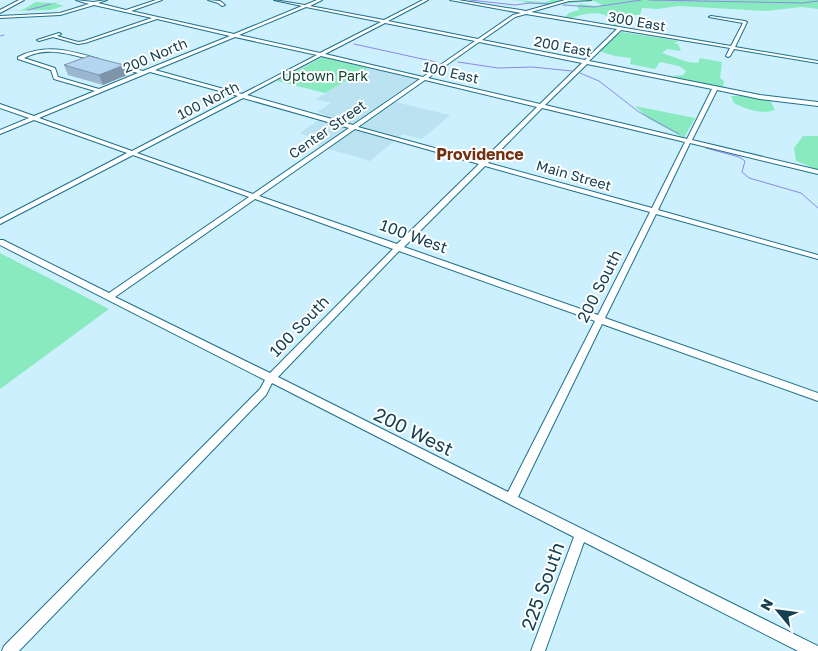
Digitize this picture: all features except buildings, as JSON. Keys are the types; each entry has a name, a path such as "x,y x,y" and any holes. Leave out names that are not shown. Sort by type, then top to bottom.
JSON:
{"street":[{"path":"0,12 22,0"},
{"name":"100 East","path":"78,0 423,78 818,172"},
{"path":"0,17 54,14 105,0"},
{"path":"126,11 160,0"},
{"path":"210,0 223,5"},
{"path":"276,0 304,6"},
{"name":"200 North","path":"0,132 320,0"},
{"name":"100 North","path":"0,222 426,0"},
{"path":"452,0 516,13"},
{"path":"569,0 589,0"},
{"name":"Center Street","path":"109,297 516,13 526,13 569,0"},
{"name":"200 East","path":"304,6 715,88 818,104"},
{"name":"300 East","path":"526,13 818,62"},
{"path":"164,20 173,16"},
{"path":"53,36 81,43 156,18"},
{"path":"711,18 746,22 728,56"},
{"path":"107,29 116,31"},
{"name":"100 South","path":"9,651 263,392 270,379 399,247 619,29"},
{"path":"39,40 61,33"},
{"path":"100,91 56,78 53,69 20,58 47,48 54,48 143,73"},
{"name":"Main Street","path":"150,70 818,257"},
{"name":"200 South","path":"511,498 715,88"},
{"path":"728,90 791,106"},
{"name":"100 West","path":"0,106 818,397"},
{"name":"200 West","path":"0,242 813,651"},
{"name":"225 South","path":"538,651 581,534"}],"shaded area":[{"path":"369,68 417,79 387,100 450,115 422,139 403,134 370,161 316,145 321,141 300,133 326,115 317,112 331,103 316,99"}],"green space":[{"path":"66,0 55,3 64,6 50,10 5,11 22,10 36,2 52,3"},
{"path":"511,0 545,2 552,0 818,0 818,9 802,7 765,11 679,6 657,9 642,8 640,15 625,15 619,27 612,26 616,22 605,15 593,13 569,19 565,17 569,13 579,10 577,6 580,4 602,5 594,1 551,5"},
{"path":"622,32 679,41 674,43 678,44 681,51 667,49 662,53 688,62 698,63 700,58 722,62 720,78 724,81 723,88 686,82 673,76 683,75 686,71 679,66 660,62 655,69 630,64 631,58 598,51 614,35"},
{"name":"Uptown Park","path":"323,57 369,68 325,93 277,81"},
{"path":"731,96 753,96 770,100 775,110 759,112 748,109 734,103"},
{"path":"635,106 695,118 684,138 649,119"},
{"path":"803,136 818,136 818,170 796,161 794,148"},
{"path":"0,253 109,309 0,389"}],"waterway":[{"path":"470,0 515,5 529,3 553,4"},
{"path":"563,5 594,7 641,0"},
{"path":"649,0 803,3 818,1"},
{"path":"28,10 51,4"},
{"path":"0,36 4,35"},
{"path":"354,44 436,62"},
{"path":"458,62 498,68 532,67 572,71"},
{"path":"580,73 599,81 639,112 679,134"},
{"path":"706,148 739,157 745,161 742,172 749,178 801,193 818,208"}],"district":[{"name":"Providence","path":"480,154"}]}
